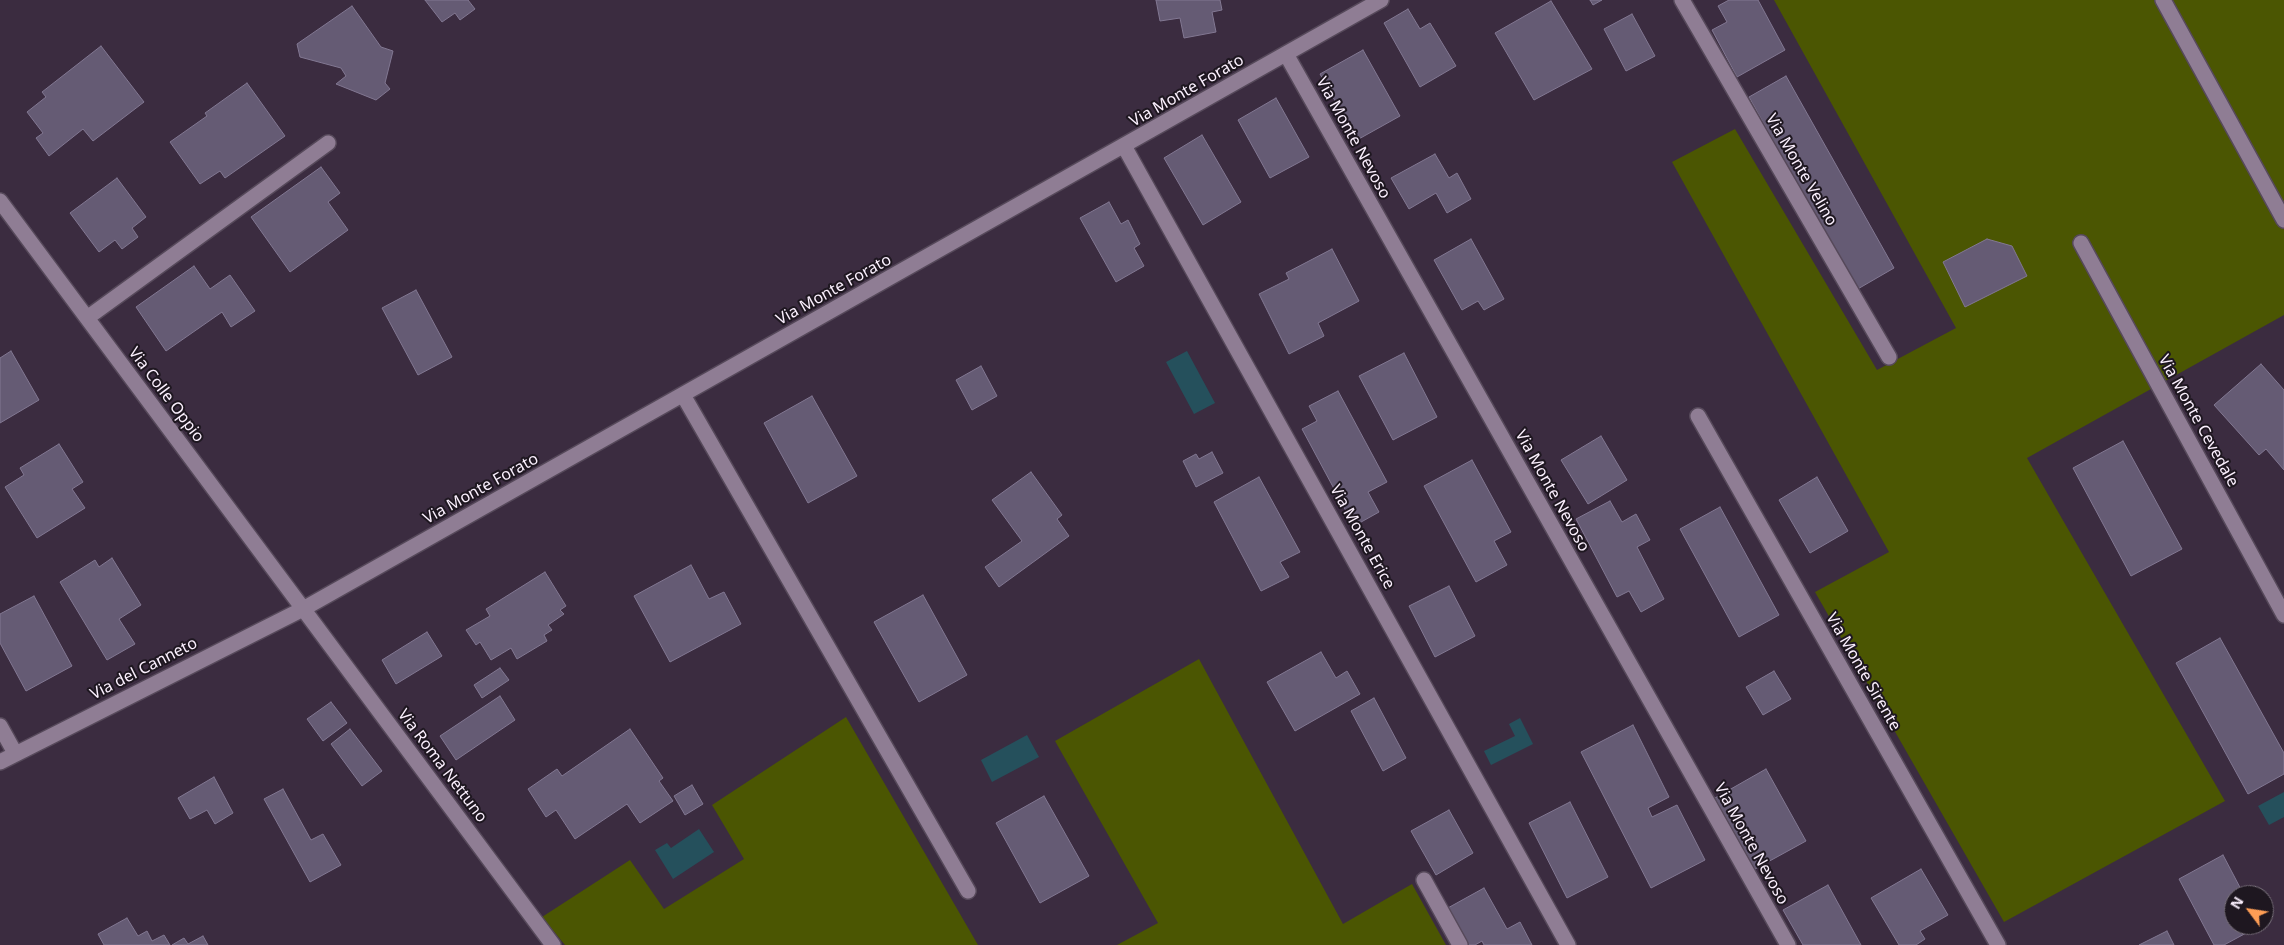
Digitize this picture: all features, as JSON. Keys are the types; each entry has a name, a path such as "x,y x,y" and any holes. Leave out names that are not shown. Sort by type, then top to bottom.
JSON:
{"street":[{"name":"Via Monte Forato","path":"304,609 1381,0"},
{"name":"Via Monte Velino","path":"1682,0 1889,357"},
{"path":"2163,0 2284,220"},
{"name":"Via Monte Nevoso","path":"1286,54 1788,945"},
{"path":"87,318 328,142"},
{"name":"Via Monte Erice","path":"1124,146 1568,945"},
{"name":"Via Colle Oppio","path":"0,202 304,609"},
{"name":"Via Monte Cevedale","path":"2081,243 2284,615"},
{"path":"682,395 968,891"},
{"name":"Via Monte Sirente","path":"1698,416 1998,945"},
{"name":"Via del Canneto","path":"0,762 304,609"},
{"name":"Via Roma Nettuno","path":"304,609 553,945"},
{"path":"0,726 15,753"},
{"path":"1424,880 1460,945"}],"green space":[{"path":"1774,0 2284,0 2284,315 2027,458 2225,801 2004,922 1815,592 1889,552 1672,162 1735,129 1877,370 1956,328"},
{"path":"1199,659 1343,924 1412,884 1446,945 1117,945 1158,923 1055,741"},
{"path":"846,717 978,945 565,945 542,917 630,860 664,909 744,859 712,805"}],"water":[{"path":"1187,351 1215,403 1194,414 1166,362"},
{"path":"1520,718 1533,744 1491,765 1484,751 1515,736 1509,724"},
{"path":"1027,735 1039,757 992,782 981,760"},
{"path":"2284,792 2284,817 2269,825 2258,806"},
{"path":"699,829 714,852 673,879 655,850 667,843 671,848"}],"building":[{"path":"425,0 468,0 475,9 460,20 455,13 442,22"},
{"path":"1156,0 1220,0 1222,10 1212,12 1216,32 1184,38 1180,18 1160,21"},
{"path":"1590,0 1602,0 1593,5"},
{"path":"1729,0 1758,0 1785,50 1737,77 1712,30 1727,22 1718,6"},
{"path":"1551,1 1592,69 1534,100 1495,33"},
{"path":"352,6 381,47 393,51 385,83 390,89 376,100 336,84 346,76 341,68 300,57 297,44"},
{"path":"1408,9 1420,29 1430,23 1456,66 1420,87 1384,23"},
{"path":"1632,14 1655,56 1626,71 1604,29"},
{"path":"101,46 144,102 93,141 83,129 49,156 36,138 43,133 27,112 46,97 42,92"},
{"path":"1363,50 1400,116 1357,140 1320,74"},
{"path":"1786,76 1894,268 1856,290 1749,97"},
{"path":"247,83 285,136 225,178 220,171 200,184 170,142 207,116 205,113"},
{"path":"1276,98 1309,157 1270,178 1238,120"},
{"path":"1202,135 1241,202 1203,225 1164,158"},
{"path":"1435,154 1449,178 1457,173 1471,199 1447,213 1436,193 1409,209 1391,178"},
{"path":"321,167 340,193 328,202 348,230 290,272 251,217"},
{"path":"117,178 146,217 132,228 138,237 122,249 115,240 99,252 70,213"},
{"path":"1109,202 1121,224 1128,220 1140,244 1134,248 1144,266 1116,282 1080,218"},
{"path":"1471,239 1504,299 1484,310 1478,301 1462,310 1434,260"},
{"path":"1987,239 2012,246 2027,276 1965,307 1943,262"},
{"path":"1332,249 1359,301 1318,323 1324,336 1289,354 1259,294 1289,279 1286,273"},
{"path":"194,266 210,289 230,275 255,311 231,327 222,312 166,351 136,307"},
{"path":"416,290 452,357 418,375 382,308"},
{"path":"11,351 39,400 0,423 0,358"},
{"path":"1404,353 1437,417 1393,440 1359,376"},
{"path":"2261,364 2284,390 2284,470 2266,449 2259,455 2214,405"},
{"path":"981,366 997,396 972,410 956,380"},
{"path":"1338,391 1387,482 1368,492 1379,512 1354,526 1302,429 1317,421 1309,406"},
{"path":"812,396 857,476 808,503 764,423"},
{"path":"1601,436 1627,480 1588,504 1561,460"},
{"path":"2123,441 2182,549 2131,576 2073,468"},
{"path":"59,444 83,482 72,489 85,508 37,538 5,487 24,475 20,468"},
{"path":"1212,452 1223,473 1196,487 1183,461 1196,454 1199,459"},
{"path":"1472,460 1511,532 1494,541 1507,565 1476,582 1424,486"},
{"path":"1031,472 1062,515 1057,519 1069,536 999,587 985,567 1022,541 992,500"},
{"path":"1259,477 1300,552 1280,562 1289,577 1261,591 1214,502"},
{"path":"1817,477 1848,531 1810,553 1779,500"},
{"path":"1610,501 1622,522 1636,514 1650,540 1637,547 1664,599 1641,612 1629,591 1617,597 1576,519"},
{"path":"1720,507 1779,615 1739,637 1680,529"},
{"path":"112,558 141,605 119,619 135,644 107,660 60,582 95,560 99,567"},
{"path":"691,565 709,599 724,592 741,624 670,662 634,596"},
{"path":"545,572 566,606 560,610 564,614 548,625 552,630 544,635 547,641 517,659 511,648 491,660 480,642 476,645 466,630 490,616 486,609"},
{"path":"1449,586 1475,636 1435,657 1409,606"},
{"path":"923,595 967,675 919,702 874,622"},
{"path":"34,596 72,666 26,691 0,643 0,614"},
{"path":"427,632 442,656 396,684 382,660"},
{"path":"2220,638 2284,753 2284,774 2248,794 2176,663"},
{"path":"1321,652 1336,678 1347,671 1360,694 1295,731 1267,682"},
{"path":"500,668 509,680 482,698 474,685"},
{"path":"1774,671 1791,699 1763,715 1746,687"},
{"path":"500,696 515,720 456,760 440,736"},
{"path":"1374,698 1406,758 1383,771 1351,711"},
{"path":"331,702 347,723 323,741 307,719"},
{"path":"1633,725 1669,797 1648,808 1652,817 1677,805 1705,860 1651,888 1581,752"},
{"path":"350,729 382,771 362,786 331,744"},
{"path":"630,729 663,778 659,781 673,801 640,823 627,804 575,839 556,810 546,817 528,789 557,769 562,776"},
{"path":"1766,769 1806,841 1755,869 1715,798"},
{"path":"214,777 233,813 215,824 207,810 190,819 178,798"},
{"path":"692,785 703,804 685,815 674,796"},
{"path":"283,789 311,840 323,834 341,865 310,882 264,799"},
{"path":"1044,796 1089,876 1040,903 996,823"},
{"path":"1570,802 1608,877 1567,898 1529,823"},
{"path":"1449,810 1473,853 1436,875 1411,831"},
{"path":"2223,855 2239,885 2224,885 2224,935 2242,935 2224,945 2214,945 2179,879"},
{"path":"1921,869 1948,915 1920,931 1925,939 1916,945 1899,945 1871,898"},
{"path":"1828,885 1861,945 1803,945 1783,910"},
{"path":"1484,888 1507,929 1520,922 1532,945 1484,945 1482,941 1475,945 1466,945 1446,909"},
{"path":"127,918 138,936 147,931 152,941 164,935 170,945 104,945 98,934"},
{"path":"2167,931 2174,945 2139,945"},
{"path":"203,936 208,945 172,945 184,938 188,944"}]}
